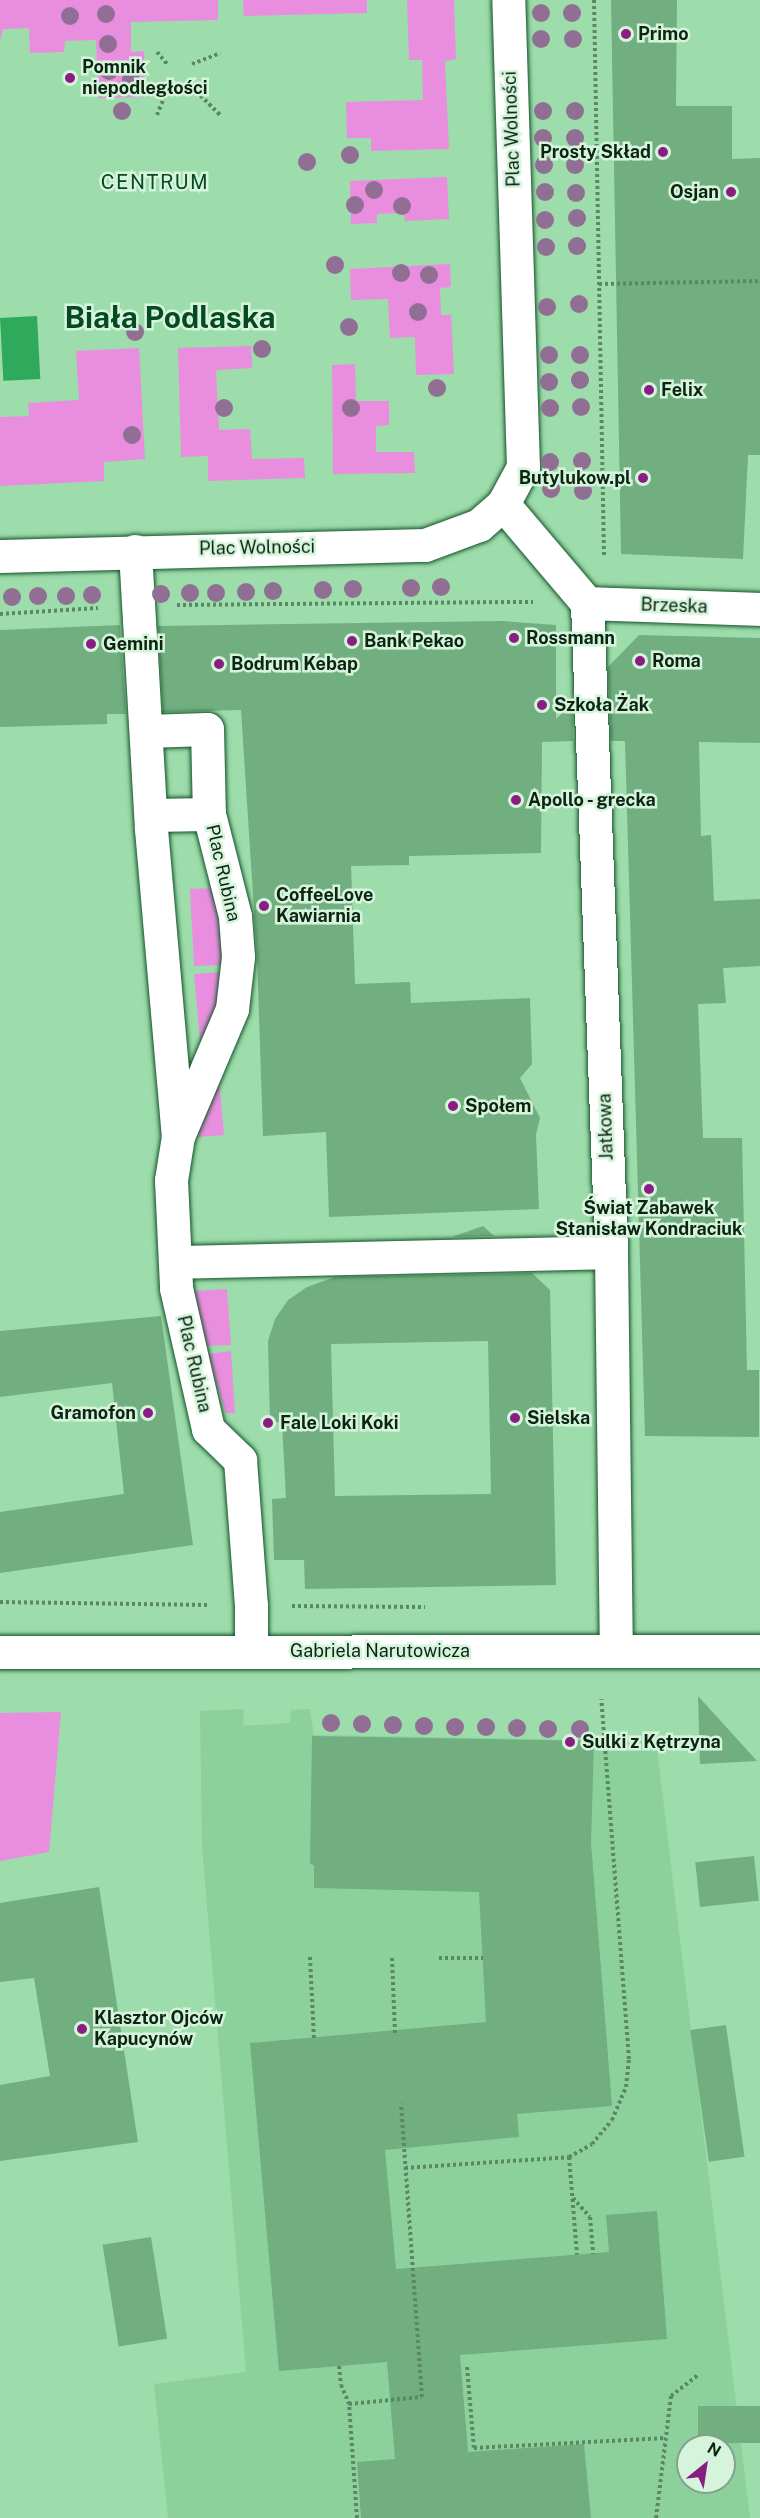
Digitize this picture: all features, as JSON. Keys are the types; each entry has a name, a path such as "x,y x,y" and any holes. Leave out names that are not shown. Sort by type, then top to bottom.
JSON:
{"street":[{"name":"Plac Wolności","path":"0,556 425,545 479,525 503,504 523,467 508,0"},
{"path":"503,504 596,604"},
{"name":"Plac Rubina","path":"135,551 151,815 178,1136 171,1180 174,1262 177,1288 208,1429 240,1460 251,1605 251,1652"},
{"name":"Brzeska","path":"596,604 760,609"},
{"name":"Jatkowa","path":"596,604 611,1252 616,1650"},
{"name":"Plac Rubina","path":"146,730 207,729 209,814 235,916 238,957 232,1009 178,1136"},
{"name":"Plac Rubina","path":"151,815 209,814"},
{"path":"174,1262 611,1252"},
{"name":"Gabriela Narutowicza","path":"0,1652 760,1651"}],"path":[{"path":"0,614 138,605 596,604 598,284 594,0"},
{"path":"158,52 168,65"},
{"path":"192,64 220,52"},
{"path":"192,87 220,115"},
{"path":"157,115 168,88"},
{"path":"598,284 760,281"},
{"path":"0,1602 428,1607"},
{"path":"405,2168 569,2157 592,2144 612,2120 626,2088 629,2059 601,1699"},
{"path":"310,1957 314,2038"},
{"path":"392,1958 395,2033"},
{"path":"439,1958 483,1958"},
{"path":"349,2404 422,2397 401,2104"},
{"path":"569,2157 577,2255"},
{"path":"572,2197 590,2217 593,2254"},
{"path":"339,2366 341,2385 349,2404 357,2518"},
{"path":"467,2367 474,2448 666,2438"},
{"path":"657,2518 671,2396 698,2375"}],"shaded area":[{"path":"0,0 218,0 218,20 131,22 131,52 144,51 145,97 98,98 96,40 65,41 64,52 30,53 29,28 3,29 0,41"},
{"path":"243,0 367,0 367,13 244,16"},
{"path":"407,0 454,0 456,59 445,61 449,149 371,151 371,138 347,138 346,102 423,100 422,60 409,60"},
{"path":"447,177 449,219 405,221 404,213 377,214 377,223 351,224 350,181"},
{"path":"450,264 451,287 440,288 441,315 451,315 454,374 416,375 415,337 390,338 388,299 351,300 350,269"},
{"path":"37,316 40,379 3,381 0,318"},
{"path":"251,346 252,368 216,370 219,430 250,429 252,459 304,458 305,478 208,481 208,456 181,457 178,348"},
{"path":"139,348 145,459 104,462 104,481 0,486 0,417 29,416 28,403 79,400 76,351"},
{"path":"355,364 356,401 389,401 389,425 376,426 376,452 414,452 415,473 333,474 332,365"},
{"path":"214,888 224,965 194,966 190,889"},
{"path":"223,972 217,1005 201,1051 194,974"},
{"path":"218,1068 224,1135 197,1137"},
{"path":"227,1289 231,1345 205,1346 195,1291"},
{"path":"231,1351 235,1413 226,1413 207,1354"},
{"path":"244,1709 243,1726 290,1723 291,1710 310,1709 314,1735 656,1741 750,2518 168,2518 154,2384 246,2372 202,1846 200,1711"},
{"path":"61,1712 49,1852 0,1861 0,1713"}],"building":[{"path":"611,0 677,0 676,106 732,106 732,159 760,158 760,455 748,455 743,559 621,554"},
{"path":"502,621 556,625 556,719 572,704 573,741 542,742 541,853 409,856 409,865 351,866 355,984 410,982 411,1003 530,998 532,1064 520,1078 540,1118 536,1135 539,1209 329,1217 326,1132 263,1136 257,956 241,710 163,712 158,626"},
{"path":"120,625 126,714 107,714 107,724 0,727 0,630"},
{"path":"639,635 760,638 760,743 699,742 701,836 711,835 714,901 760,899 760,966 723,968 726,1003 698,1004 703,1138 742,1138 747,1370 759,1370 759,1437 645,1436 625,741 611,741 608,667"},
{"path":"483,1226 494,1236 452,1237"},
{"path":"532,1273 550,1290 556,1585 305,1589 304,1560 274,1560 272,1499 286,1498 282,1422 270,1422 268,1341 275,1319 288,1300 307,1287 335,1277","holes":["488,1341 491,1494 335,1496 331,1344"]},
{"path":"161,1316 193,1545 0,1573 0,1512 124,1494 112,1383 0,1397 0,1331"},
{"path":"698,1696 757,1761 700,1764"},
{"path":"312,1736 594,1741 591,1843 612,2106 517,2114 519,2137 385,2150 396,2269 609,2252 606,2215 657,2211 667,2339 460,2355 468,2452 584,2444 591,2518 361,2518 357,2462 395,2459 387,2362 279,2371 250,2043 486,2022 479,1892 314,1888 314,1865 310,1864"},
{"path":"754,1856 759,1901 700,1907 695,1862"},
{"name":"Klasztor Ojców Kapucynów","path":"99,1887 138,2142 0,2161 0,2085 50,2076 34,1978 0,1982 0,1903"},
{"path":"726,2025 745,2157 709,2162 690,2030"},
{"path":"151,2237 167,2339 119,2346 103,2245"},
{"path":"698,2406 760,2406 760,2443 736,2443 736,2434 698,2434"}],"place":[{"name":"Primo","path":"626,34"},
{"name":"Pomnik niepodległości","path":"70,78"},
{"name":"Prosty Skład","path":"663,152"},
{"name":"Osjan","path":"731,192"},
{"name":"Felix","path":"649,390"},
{"name":"Butylukow.pl","path":"643,478"},
{"name":"Rossmann","path":"514,638"},
{"name":"Bank Pekao","path":"352,641"},
{"name":"Gemini","path":"91,644"},
{"name":"Roma","path":"640,661"},
{"name":"Bodrum Kebap","path":"219,664"},
{"name":"Szkoła Żak","path":"542,705"},
{"name":"Apollo - grecka","path":"516,800"},
{"name":"CoffeeLove Kawiarnia","path":"264,906"},
{"name":"Społem","path":"453,1106"},
{"name":"Świat Zabawek Stanisław Kondraciuk","path":"649,1189"},
{"name":"Gramofon","path":"148,1413"},
{"name":"Sielska","path":"515,1418"},
{"name":"Fale Loki Koki","path":"268,1423"},
{"name":"Sulki z Kętrzyna","path":"570,1742"},
{"name":"Klasztor Ojców Kapucynów","path":"82,2029"}],"district":[{"name":"CENTRUM","path":"155,182"},
{"name":"Biała Podlaska","path":"170,317"}]}
